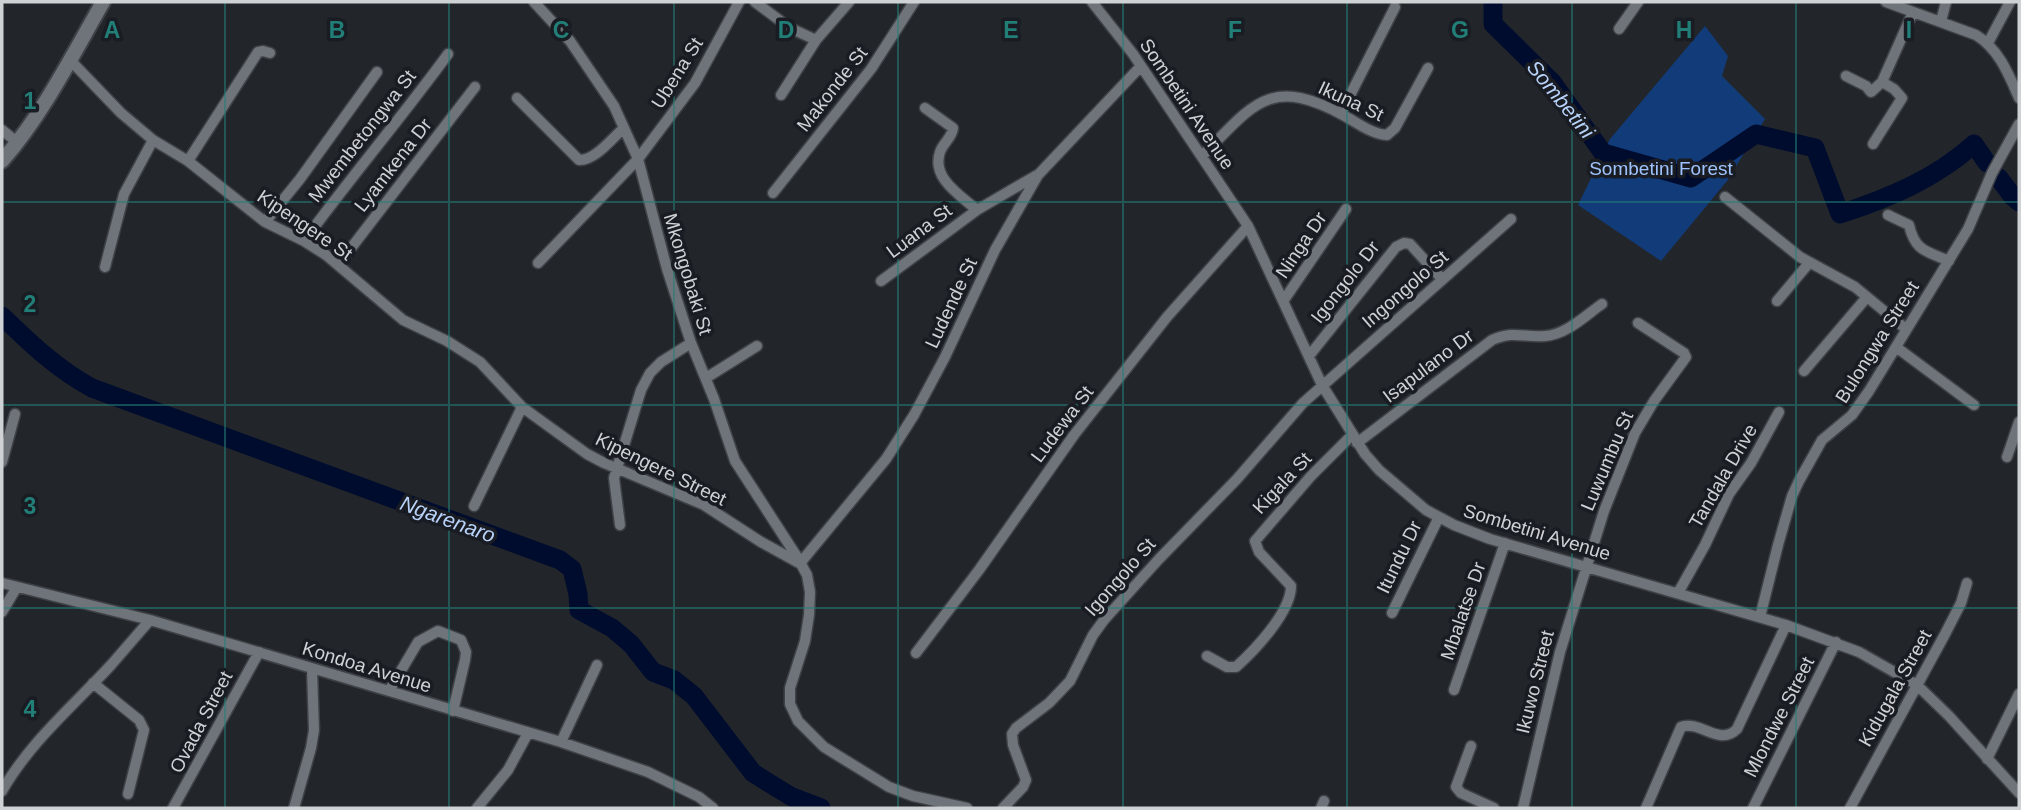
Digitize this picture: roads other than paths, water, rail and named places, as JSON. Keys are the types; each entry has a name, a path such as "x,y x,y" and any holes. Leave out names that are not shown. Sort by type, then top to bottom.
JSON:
{"street":[{"path":"2,161 18,143 103,2"},
{"name":"Mkongobaki St","path":"534,2 569,41 614,106 638,159 660,247 691,344 735,461 801,563"},
{"name":"Ubena St","path":"538,263 638,159 695,83 739,2"},
{"path":"755,2 790,28 816,40"},
{"path":"781,95 816,40 849,2"},
{"name":"Makonde St","path":"773,193 871,69 914,2"},
{"name":"Sombetini Avenue","path":"1092,2 1141,66 1248,226 1322,385 1355,439 1379,470 1426,510 1454,525 1505,543 1786,625 1836,642 1892,669 1917,685 1949,716 2019,793"},
{"path":"1619,29 1638,2"},
{"path":"1886,2 1976,35 1997,55 2019,98"},
{"path":"1941,21 1947,2"},
{"path":"1987,43 2010,2"},
{"path":"1341,113 1395,7"},
{"path":"1846,76 1866,86 1871,92 1882,82 1913,12"},
{"path":"188,161 258,52 270,53"},
{"name":"Mwembetongwa St","path":"304,240 342,189 400,120 448,54"},
{"name":"Kipengere St","path":"70,60 121,113 153,140 188,161 265,222 304,240 338,265 402,320 466,353"},
{"name":"Ludende St","path":"801,563 886,459 914,415 945,357 995,250 1038,175 1141,66"},
{"name":"Ikuna St","path":"1202,156 1252,107 1273,97 1311,100 1375,132 1387,135 1395,128 1428,68"},
{"path":"265,222 300,179 377,72"},
{"path":"1873,144 1902,98 1882,82"},
{"name":"Lyamkena Dr","path":"338,265 475,87"},
{"path":"517,98 579,160 593,156 624,128"},
{"name":"Luana St","path":"925,108 953,128 951,137 940,152 938,168 947,183 977,210"},
{"name":"Bulongwa Street","path":"1760,617 1792,496 1807,464 1822,440 1852,415 1896,347 1968,229 1992,173 2019,124"},
{"path":"2,130 18,143"},
{"path":"105,267 124,194 153,140"},
{"name":"Luana St","path":"881,281 977,210 1038,175"},
{"path":"1724,197 1809,263 1855,287 1906,329"},
{"name":"Ninga Dr","path":"1284,300 1346,209"},
{"path":"1888,215 1909,225 1915,244 1921,249 1949,261"},
{"name":"Ingongolo St","path":"1322,385 1511,219"},
{"name":"Ludewa St","path":"916,653 979,570 1073,435 1167,317 1248,226"},
{"name":"Igongolo Dr","path":"1309,356 1396,247 1404,243 1410,244 1443,279"},
{"path":"1777,301 1809,263"},
{"path":"1804,371 1867,297"},
{"name":"Isapulano Dr","path":"1355,439 1492,340 1508,334 1552,335 1602,303"},
{"name":"Luwumbu St","path":"1585,565 1634,433 1686,357 1684,353 1638,323"},
{"path":"620,525 613,485 641,390 650,373 675,351 691,344"},
{"path":"706,378 757,345"},
{"path":"1896,347 1974,405"},
{"name":"Kipengere Street","path":"466,353 497,378 522,407 587,454 704,505 761,542 801,563"},
{"name":"Igongolo St","path":"1003,808 1023,787 1026,780 1013,745 1012,734 1016,728 1060,691 1077,670 1093,635 1104,620 1322,385"},
{"path":"474,506 522,407"},
{"name":"Tandala Drive","path":"1678,593 1729,494 1751,463 1779,412"},
{"path":"2,462 15,414"},
{"path":"2007,457 2018,428"},
{"name":"Kigala St","path":"1207,656 1227,667 1236,667 1258,645 1283,610 1291,596 1291,586 1259,552 1255,541 1311,476 1355,439"},
{"name":"Itundu Dr","path":"1392,613 1439,517"},
{"name":"Mbalatse Dr","path":"1454,690 1505,543"},
{"path":"801,563 807,575 810,604 805,640 790,688 790,704 797,721 824,747 890,787 913,796 967,808"},
{"name":"Ikuwo Street","path":"1522,808 1560,652 1585,565"},
{"name":"Kondoa Avenue","path":"2,583 150,620 561,742 648,772 699,797 713,808"},
{"name":"Kidugala Street","path":"1850,808 1961,603 1967,583"},
{"path":"2,612 17,587"},
{"path":"2,791 42,736 150,620"},
{"path":"1646,808 1681,727 1693,726 1725,736 1737,729 1786,625"},
{"path":"389,691 418,642 438,631 461,640 466,652 453,711"},
{"name":"Mlondwe Street","path":"1753,808 1836,642"},
{"name":"Ovada Street","path":"173,808 259,652"},
{"path":"561,742 597,664"},
{"path":"294,808 314,730 312,670"},
{"path":"93,683 139,720 144,730 128,794"},
{"path":"1987,759 2019,694"},
{"path":"477,808 508,770 528,733"},
{"path":"1471,746 1456,787 1461,793 1494,808"}],"waterway":[{"name":"Sombetini","path":"1493,2 1493,24 1552,82 1603,153 1691,178 1756,134 1815,148 1840,214 1911,186 1974,144 1987,163"},
{"name":"Sombetini","path":"1999,178 2019,202"},
{"name":"Ngarenaro","path":"2,316 56,364 92,388 560,560 572,569 579,610 612,628 631,644 653,672 674,680 694,696 753,773 792,797 821,808"}],"park label":[{"name":"Sombetini Forest","path":"1661,168"}]}
